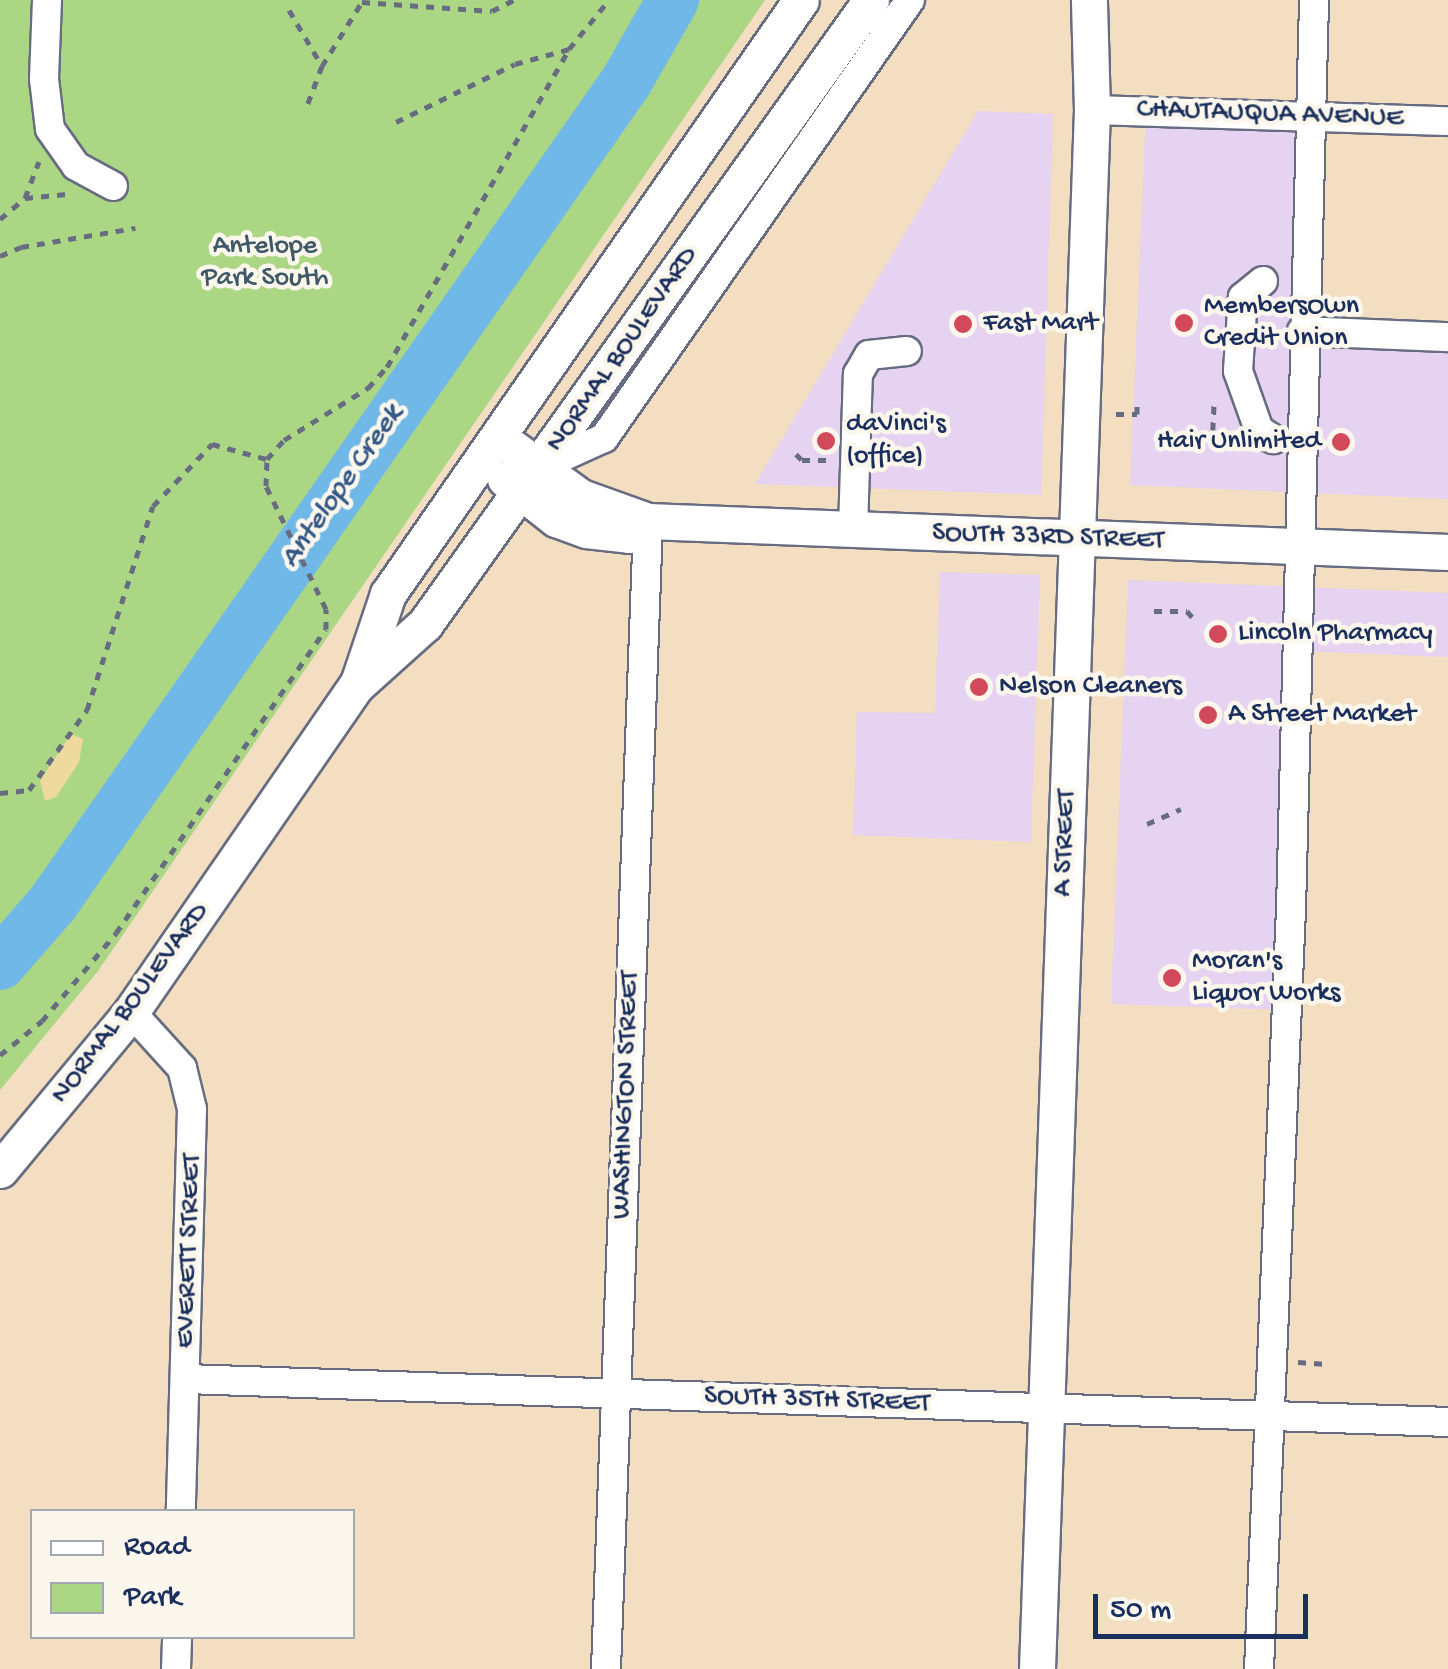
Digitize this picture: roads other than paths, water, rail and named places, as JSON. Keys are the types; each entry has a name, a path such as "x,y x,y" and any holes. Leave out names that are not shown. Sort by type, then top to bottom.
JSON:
{"main road":[{"path":"761,59 792,0"},
{"name":"NORMAL BOULEVARD","path":"357,685 388,594 801,0"},
{"name":"NORMAL BOULEVARD","path":"0,1170 131,1012 357,685 425,624 871,0"},
{"name":"A STREET","path":"1037,1669 1095,6"},
{"name":"SOUTH 33RD STREET","path":"490,449 531,480 556,519 598,534 629,535 648,522 1448,552"}],"street":[{"path":"47,0 44,79 50,129 76,166 113,186"},
{"path":"531,480 604,438 910,0"},
{"path":"1260,1669 1267,1416 1292,910 1302,331 1314,0"},
{"name":"CHAUTAUQUA AVENUE","path":"1092,110 1448,121"},
{"path":"1262,281 1253,300 1252,370 1275,443"},
{"path":"1302,331 1448,337"},
{"path":"853,530 858,374 869,355 908,350"},
{"name":"WASHINGTON STREET","path":"606,1669 648,522"},
{"name":"EVERETT STREET","path":"131,1012 182,1068 192,1109 181,1509"},
{"name":"SOUTH 35TH STREET","path":"186,1379 1448,1422"},
{"path":"176,1669 177,1639"}],"waterway":[{"name":"Antelope Creek","path":"0,964 53,903 626,82 673,0"}],"place":[{"name":"MembersOwn Credit Union","path":"1184,323"},
{"name":"Fast Mart","path":"963,324"},
{"name":"daVinci's (office)","path":"826,441"},
{"name":"Hair Unlimited","path":"1341,442"},
{"name":"Lincoln Pharmacy","path":"1218,634"},
{"name":"Nelson Cleaners","path":"979,687"},
{"name":"A Street Market","path":"1208,715"},
{"name":"Moran's Liquor Works","path":"1172,978"}],"park label":[{"name":"Antelope Park South","path":"265,263"}]}
